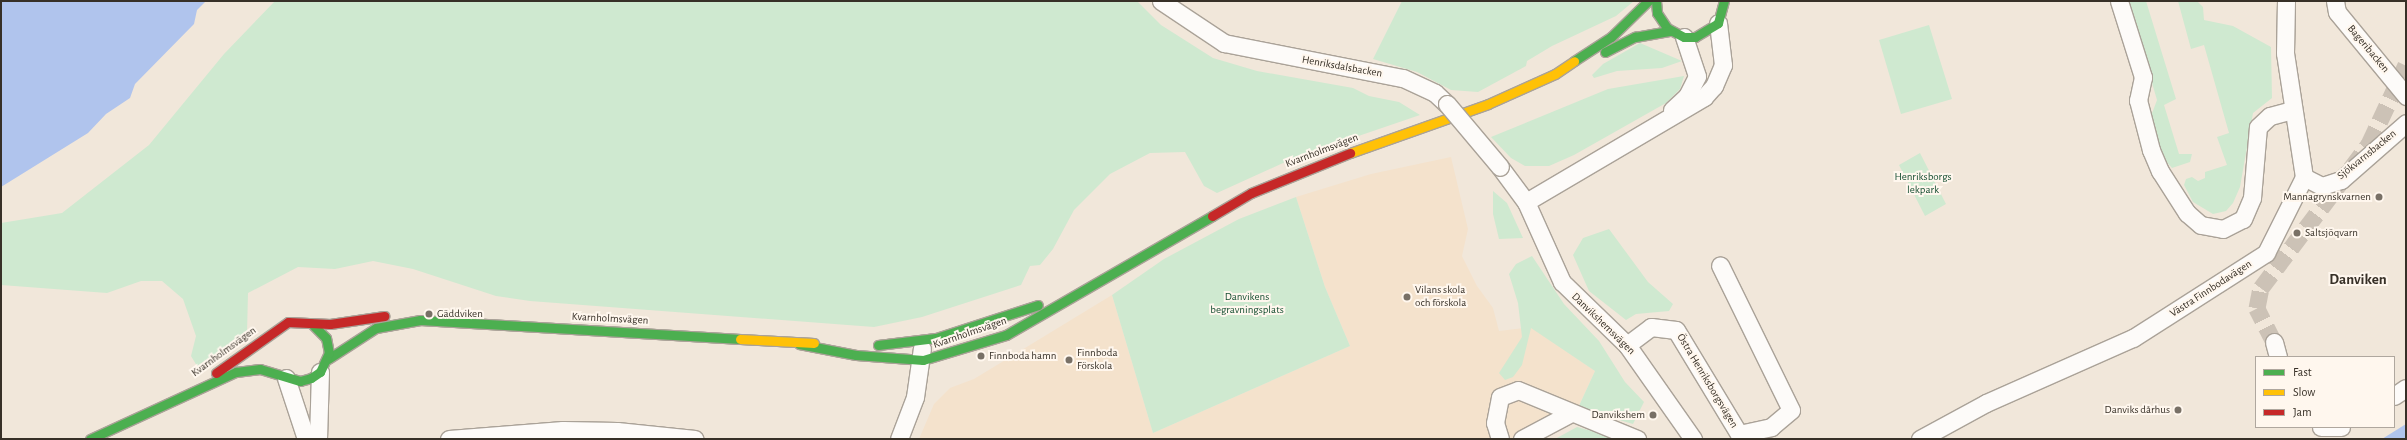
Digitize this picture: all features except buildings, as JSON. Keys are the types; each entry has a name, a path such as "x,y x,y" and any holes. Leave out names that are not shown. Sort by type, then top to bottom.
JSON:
{"street":[{"name":"Henriksdalsbacken","path":"1161,1 1224,43 1403,78 1435,93 1447,104 1500,167"},
{"name":"Kvarnholmsvägen","path":"799,344 856,355 923,360 1006,334 1251,193 1370,145 1488,104 1574,63 1611,37 1648,1"},
{"path":"1656,1 1661,21 1677,34 1696,65 1697,76 1687,96 1662,120"},
{"name":"Kvarnholmsvägen","path":"1574,63 1596,57 1635,37 1707,33 1722,11 1734,1"},
{"path":"2119,1 2143,77 2138,100 2151,150 2160,171 2187,213 2200,225 2223,229 2243,219 2252,198 2258,127 2270,116 2293,110"},
{"path":"2286,1 2285,53 2304,177"},
{"name":"Bageribacken","path":"2335,1 2337,12 2406,96"},
{"path":"1526,202 1662,120 1693,106 1714,86 1723,65 1722,11"},
{"name":"Sjökvarnsbacken","path":"2304,177 2322,186 2341,180 2406,123"},
{"name":"Danvikshemsvägen","path":"1500,167 1526,202 1562,282 1627,345 1692,439"},
{"name":"Västra Finnbodavägen","path":"1920,439 1986,403 2133,338 2266,253 2304,177"},
{"name":"Östra Henriksborgsvägen","path":"1627,345 1651,327 1676,330 1739,434 1771,427 1791,410 1720,264"},
{"name":"Kvarnholmsvägen","path":"865,344 922,341 991,322 1089,285"},
{"name":"Kvarnholmsvägen","path":"184,396 288,322 330,324 405,315 420,320"},
{"name":"Kvarnholmsvägen","path":"90,439 236,372 282,375 300,381 376,328 420,320 799,344 850,343"},
{"path":"310,322 326,338 318,439"},
{"name":"Kvarnholmsvägen","path":"268,348 278,328"},
{"path":"899,439 915,397 923,360 922,341"},
{"path":"270,360 282,375 306,439"},
{"path":"2395,395 2406,388"},
{"path":"1500,439 1495,423 1496,408 1500,397 1508,391 1518,390 1636,439"},
{"path":"1522,439 1571,413"},
{"path":"449,439 563,430 617,431 695,439"}],"shaded area":[{"name":"Vilans skola och förskola","path":"1451,157 1468,229 1462,256 1477,286 1493,308 1499,331 1531,327 1595,371 1575,414 1531,439 919,439 934,404 950,388 974,379 1112,295 1153,433 1350,346 1325,287 1296,197 1371,174"}],"green space":[{"path":"275,1 1137,1 1161,25 1213,58 1257,71 1353,88 1369,96 1399,102 1420,115 1294,158 1217,193 1204,186 1185,152 1150,153 1110,174 1074,210 1053,249 1040,265 1030,266 1021,285 922,317 874,327 530,301 496,296 413,269 373,261 335,269 298,267 248,293 247,334 197,366 191,356 196,336 183,299 162,281 141,281 107,293 1,285 1,223 62,213 149,145 224,54"},
{"path":"1402,1 1634,1 1616,16 1552,46 1527,61 1526,66 1478,92 1451,90 1417,72 1373,59"},
{"path":"2128,1 2146,1 2176,99 2164,105 2179,154 2192,154 2190,162 2172,168 2165,160 2148,124 2157,100"},
{"path":"2178,1 2197,1 2203,7 2204,20 2233,26 2271,47 2272,98 2253,113 2240,187 2233,203 2226,211 2213,214 2193,202 2184,185 2186,179 2192,177 2198,181 2205,178 2205,172 2227,165 2217,137 2229,133 2204,45 2191,49"},
{"path":"1929,25 1952,99 1901,114 1879,40"},
{"path":"1640,43 1682,61 1662,68 1617,71 1594,78 1592,75 1603,64"},
{"path":"1684,76 1680,89 1666,103 1574,155 1549,166 1525,166 1511,158 1491,137 1608,89"},
{"name":"Henriksborgs lekpark","path":"1920,153 1946,204 1925,216 1899,165"},
{"path":"1493,191 1507,203 1523,238 1499,239 1493,214"},
{"name":"Danvikens begravningsplats","path":"1296,197 1325,287 1350,346 1153,433 1112,295 1164,259 1239,219"},
{"path":"1609,229 1648,282 1673,304 1669,311 1636,314 1626,320 1589,291 1573,255 1583,238"},
{"path":"1532,256 1564,304 1599,341 1625,382 1644,402 1633,424 1578,408 1595,371 1531,328 1522,365 1513,377 1505,380 1499,373 1522,337 1518,303 1509,274 1516,264"},
{"path":"1577,427 1610,436 1616,439 1555,439"}],"water":[{"path":"1,1 206,1 197,10 194,24 135,84 130,98 106,114 88,133 1,187"},
{"path":"2406,424 2406,439 2382,439"}],"tunnel":[{"path":"2274,342 2257,308 2261,288 2369,144 2406,65"}],"traffic: fast":[{"path":"1574,61 1611,37 1648,1"},
{"path":"1656,1 1657,13 1667,28 1684,37 1695,37 1718,23 1724,1"},
{"path":"1605,52 1635,37 1670,31"},
{"path":"799,344 856,355 923,360 1006,335 1212,216"},
{"path":"878,345 936,338 1038,305"},
{"path":"328,359 376,328 420,320 740,339"},
{"path":"90,439 236,372 260,369 300,381 311,378 320,372 329,353 326,338 311,323"}],"traffic: slow":[{"path":"1350,153 1488,104 1555,74 1574,61"},
{"path":"740,339 814,343"}],"traffic: jam":[{"path":"1212,216 1251,193 1350,153"},
{"path":"216,373 288,322 330,324 384,316"}],"place":[{"name":"Mannagrynskvarnen","path":"2379,197"},
{"name":"Saltsjöqvarn","path":"2297,233"},
{"name":"Vilans skola och förskola","path":"1407,297"},
{"name":"Gäddviken","path":"429,314"},
{"name":"Finnboda hamn","path":"981,356"},
{"name":"Finnboda Förskola","path":"1069,360"},
{"name":"Danviks dårhus","path":"2178,410"},
{"name":"Danvikshem","path":"1653,415"}],"district":[{"name":"Danviken","path":"2358,280"}]}
